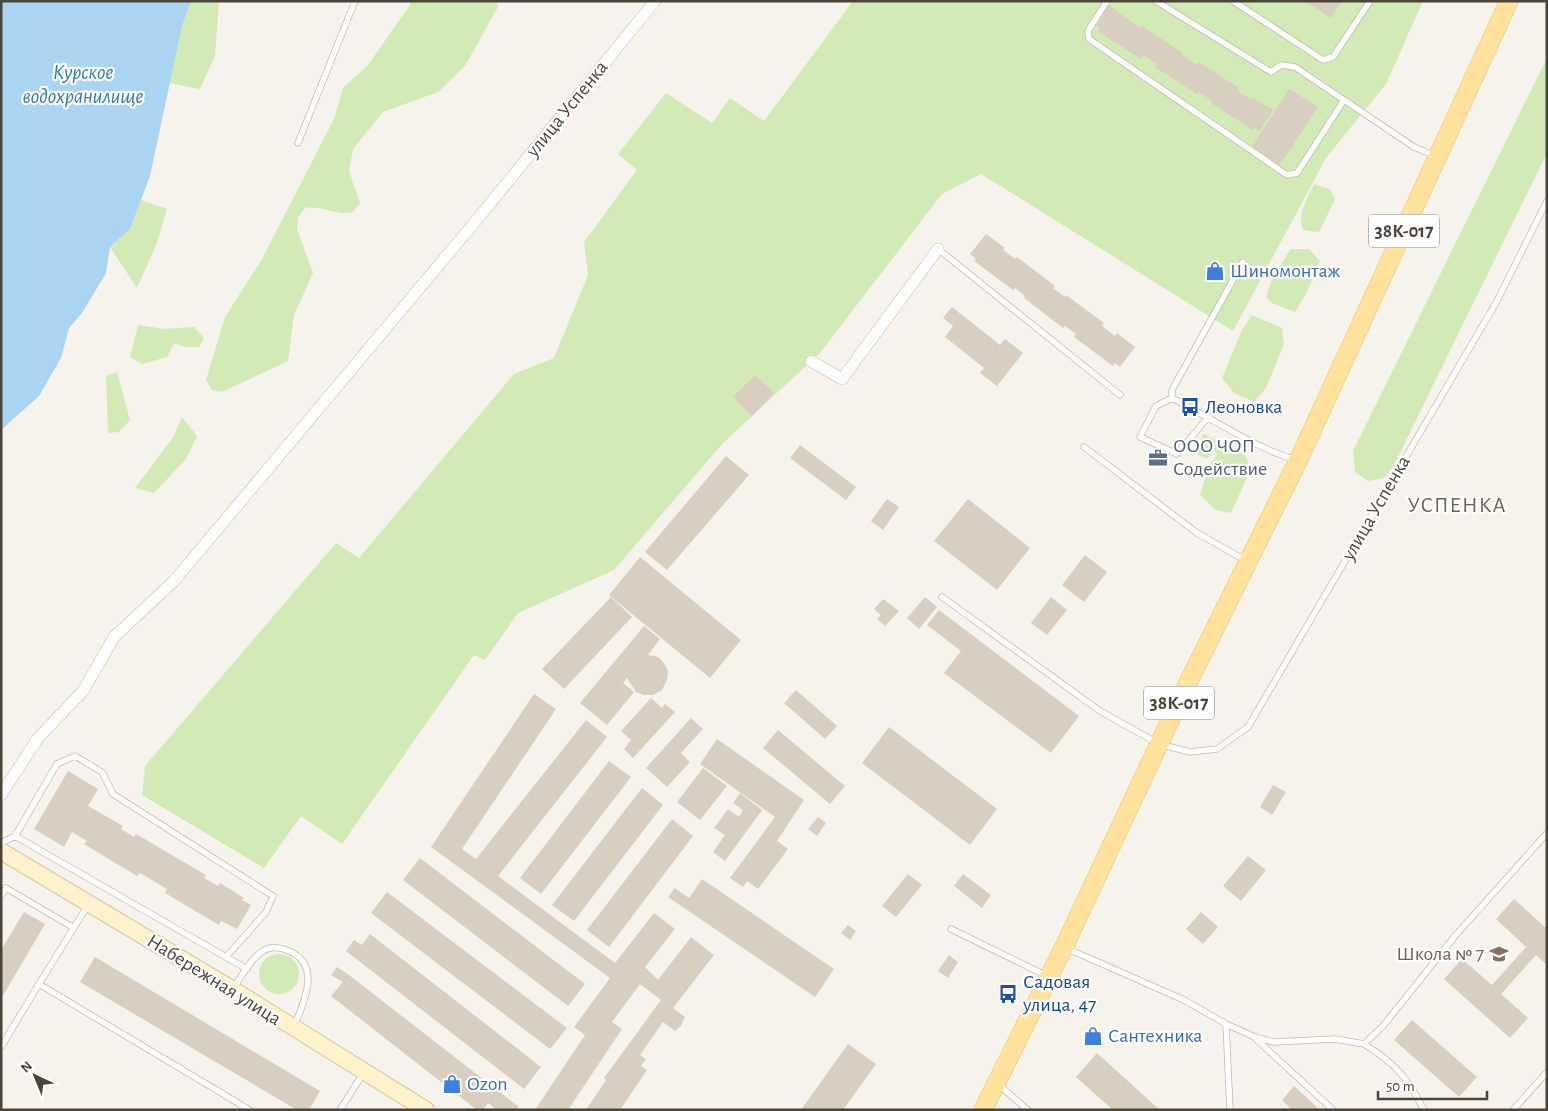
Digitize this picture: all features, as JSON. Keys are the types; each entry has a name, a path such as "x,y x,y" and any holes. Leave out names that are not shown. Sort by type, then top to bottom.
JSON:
{"main road":[{"name":"38К-017","path":"983,1110 1064,947 1159,744 1298,460 1509,1"},
{"name":"Набережная улица","path":"1,851 232,989 426,1110"}],"street":[{"name":"улица Успенка","path":"1,795 38,738 84,691 114,638 174,581 480,216 654,1"},
{"path":"812,361 842,379 938,249"}],"lane":[{"path":"298,143 355,1"},
{"path":"1107,1 1088,31 1090,39 1287,175 1297,172 1344,100"},
{"path":"1156,1 1271,72 1280,65 1295,67 1414,147 1438,157"},
{"path":"1233,1 1323,60 1333,57 1370,1"},
{"name":"улица Успенка","path":"942,597 1100,711 1159,744 1190,752 1217,749 1248,727 1497,300 1547,201"},
{"path":"938,249 1120,394"},
{"path":"1172,398 1172,390 1243,262"},
{"path":"1172,398 1156,406 1140,437 1177,454 1209,416"},
{"path":"1172,398 1209,416 1273,453 1298,460"},
{"path":"1084,447 1197,533 1249,563"},
{"path":"1,843 15,836 56,764 75,756 102,772 113,794 273,896 266,912 226,957"},
{"path":"1364,1044 1383,1026 1455,936 1547,833"},
{"path":"15,836 247,969"},
{"path":"1,896 6,888 74,928"},
{"path":"1,1047 89,903"},
{"path":"952,929 1049,977"},
{"path":"1064,947 1184,1000 1226,1024 1255,1037 1273,1042 1336,1039 1364,1044 1385,1056 1410,1082 1424,1110"},
{"path":"232,989 258,954 271,948 282,948 292,952 302,960 308,972 309,988 294,1028"},
{"path":"39,984 250,1110"},
{"path":"1226,1024 1230,1110"},
{"path":"1255,1037 1332,1110"},
{"path":"340,1110 364,1072"},
{"path":"1514,1110 1547,1072"},
{"path":"996,1082 1028,1110"}],"green space":[{"path":"191,1 219,1 215,56 200,89 169,83 182,26"},
{"path":"410,1 497,1 498,7 465,66 438,92 383,112 353,149 349,171 360,203 353,212 340,213 312,207 305,208 298,217 297,229 313,273 294,315 288,361 222,392 212,390 206,380 225,317 262,259 334,119 343,88 368,65 410,5"},
{"path":"853,1 1423,1 1386,84 1326,158 1233,331 981,174 942,194 820,353 723,443 614,570 518,613 485,660 474,655 342,844 301,816 264,868 142,795 145,766 336,543 359,558 514,374 554,358 588,275 584,242 637,170 618,154 666,93 712,123 730,98 764,121"},
{"path":"1547,58 1547,153 1394,465 1384,478 1368,481 1355,472 1353,451"},
{"path":"1314,184 1330,189 1335,199 1319,232 1303,230 1301,224 1302,212"},
{"path":"141,200 167,209 157,243 137,288 110,247 130,229"},
{"path":"1291,249 1309,249 1320,261 1306,294 1295,312 1272,303 1266,297 1273,276"},
{"path":"1252,315 1282,328 1284,344 1266,388 1254,402 1234,393 1222,378 1242,330"},
{"path":"138,325 164,329 194,327 204,338 199,347 186,347 174,343 167,357 142,364 130,357"},
{"path":"117,372 130,420 119,432 108,433 106,376"},
{"path":"182,417 197,436 186,459 154,493 135,488 174,436"},
{"path":"1204,434 1245,455 1251,468 1231,513 1216,510 1200,495 1209,466 1217,455 1214,450 1207,459 1194,453"},
{"path":"283,954 290,957 296,963 299,974 298,982 290,991 283,994 275,994 268,991 260,982 259,970 262,963 271,955"}],"water":[{"name":"Курское водохранилище","path":"1,1 191,1 182,26 150,176 130,229 110,247 106,273 82,313 69,328 61,358 39,396 1,430"}],"building":[{"path":"1305,1 1342,1 1331,18"},
{"path":"1107,4 1140,28 1142,26 1183,53 1182,55 1197,65 1199,62 1239,88 1237,91 1273,110 1260,131 1255,128 1253,130 1211,103 1212,101 1199,92 1197,94 1155,67 1157,64 1143,55 1141,59 1098,31 1100,28 1094,24"},
{"path":"1289,89 1318,107 1280,165 1252,147"},
{"path":"986,234 1005,248 1003,250 1015,259 1017,257 1055,286 1053,288 1065,297 1066,295 1104,323 1102,326 1115,336 1117,333 1135,347 1120,367 1115,363 1113,366 1074,337 1076,334 1065,326 1063,328 1024,298 1025,296 1015,288 1013,290 974,261 976,259 970,254"},
{"path":"952,307 1000,345 1005,339 1023,353 997,386 980,373 984,368 945,337 953,326 943,318"},
{"path":"755,375 774,393 752,416 733,397"},
{"path":"800,445 856,487 846,500 790,458"},
{"path":"726,456 749,475 667,570 645,552"},
{"path":"887,499 899,507 883,530 871,521"},
{"path":"968,499 1030,548 997,590 934,541"},
{"path":"1085,555 1107,572 1084,602 1062,585"},
{"path":"640,557 741,640 710,678 609,595"},
{"path":"611,597 632,617 564,689 542,669"},
{"path":"925,597 937,607 919,629 907,618"},
{"path":"1051,597 1067,610 1047,635 1031,623"},
{"path":"883,599 899,611 885,626 877,619 881,615 874,609"},
{"path":"939,610 1079,716 1051,753 944,673 961,651 927,625"},
{"path":"644,626 660,639 648,655 658,657 664,663 668,671 667,680 662,690 653,695 644,695 636,692 627,678 623,683 634,692 607,725 580,703"},
{"path":"796,690 837,726 825,739 784,703"},
{"path":"534,694 556,709 462,849 476,859 586,720 607,737 498,876 615,963 654,913 675,929 645,967 658,980 691,937 714,955 673,1008 685,1017 681,1026 675,1031 663,1022 640,1055 646,1059 641,1066 647,1070 620,1110 586,1110 606,1080 604,1078 661,1000 640,984 612,1022 622,1029 568,1110 535,1110 585,1035 574,1027 610,978 431,847"},
{"path":"651,698 662,708 665,704 675,712 633,758 624,749 631,740 621,731"},
{"path":"691,718 703,729 681,753 690,762 667,787 646,768"},
{"path":"889,727 997,809 970,845 862,763"},
{"path":"778,730 845,786 830,804 763,748"},
{"path":"717,739 804,800 777,841 788,849 758,889 747,881 743,887 730,878 775,817 700,764"},
{"path":"609,761 631,777 541,894 520,878"},
{"path":"703,768 727,786 700,820 677,802"},
{"path":"68,771 98,789 88,806 123,826 121,829 134,837 136,834 206,875 204,878 218,886 220,883 244,898 242,900 251,905 237,929 221,921 219,925 165,893 167,889 140,873 137,876 84,844 87,841 72,832 64,847 34,829"},
{"path":"1273,785 1286,792 1272,815 1260,807"},
{"path":"642,788 663,805 574,921 552,905"},
{"path":"740,793 762,810 725,861 713,852 725,835 714,828 728,809 739,817 743,810 733,803"},
{"path":"818,817 826,823 817,836 808,829"},
{"path":"672,819 693,836 609,947 587,930"},
{"path":"1248,856 1266,870 1241,901 1223,886"},
{"path":"420,858 585,984 568,1006 403,880"},
{"path":"908,874 922,885 896,917 882,906"},
{"path":"963,874 991,895 982,908 954,886"},
{"path":"702,879 834,969 815,997 668,897 675,888 689,898"},
{"path":"387,892 567,1028 550,1049 371,913"},
{"path":"1514,899 1547,929 1547,965 1536,955 1501,994 1528,1018 1510,1038 1444,979 1462,959 1492,985 1526,947 1496,919"},
{"path":"24,912 45,924 1,999 1,950"},
{"path":"1201,912 1218,927 1203,944 1186,929"},
{"path":"848,925 856,931 850,940 841,933"},
{"path":"370,934 541,1067 524,1089 346,951 354,940 362,945"},
{"path":"949,955 958,962 948,978 938,971"},
{"path":"95,957 320,1091 309,1110 297,1110 80,982"},
{"path":"337,967 519,1107 516,1110 497,1110 488,1103 483,1110 477,1110 331,996 343,982 331,975"},
{"path":"1412,1020 1477,1077 1459,1097 1394,1040"},
{"path":"848,1044 876,1064 843,1110 801,1110"},
{"path":"1097,1053 1160,1110 1113,1110 1076,1077"},
{"path":"1294,1086 1320,1110 1292,1110 1282,1100"}],"place":[{"name":"Шиномонтаж","path":"1215,271"},
{"name":"Леоновка","path":"1190,407"},
{"name":"ООО ЧОП Содействие","path":"1158,458"},
{"name":"Школа № 7","path":"1499,954"},
{"name":"Садовая улица, 47","path":"1008,994"},
{"name":"Сантехника","path":"1093,1036"},
{"name":"Ozon","path":"452,1084"}],"district":[{"name":"УСПЕНКА","path":"1457,505"}]}
